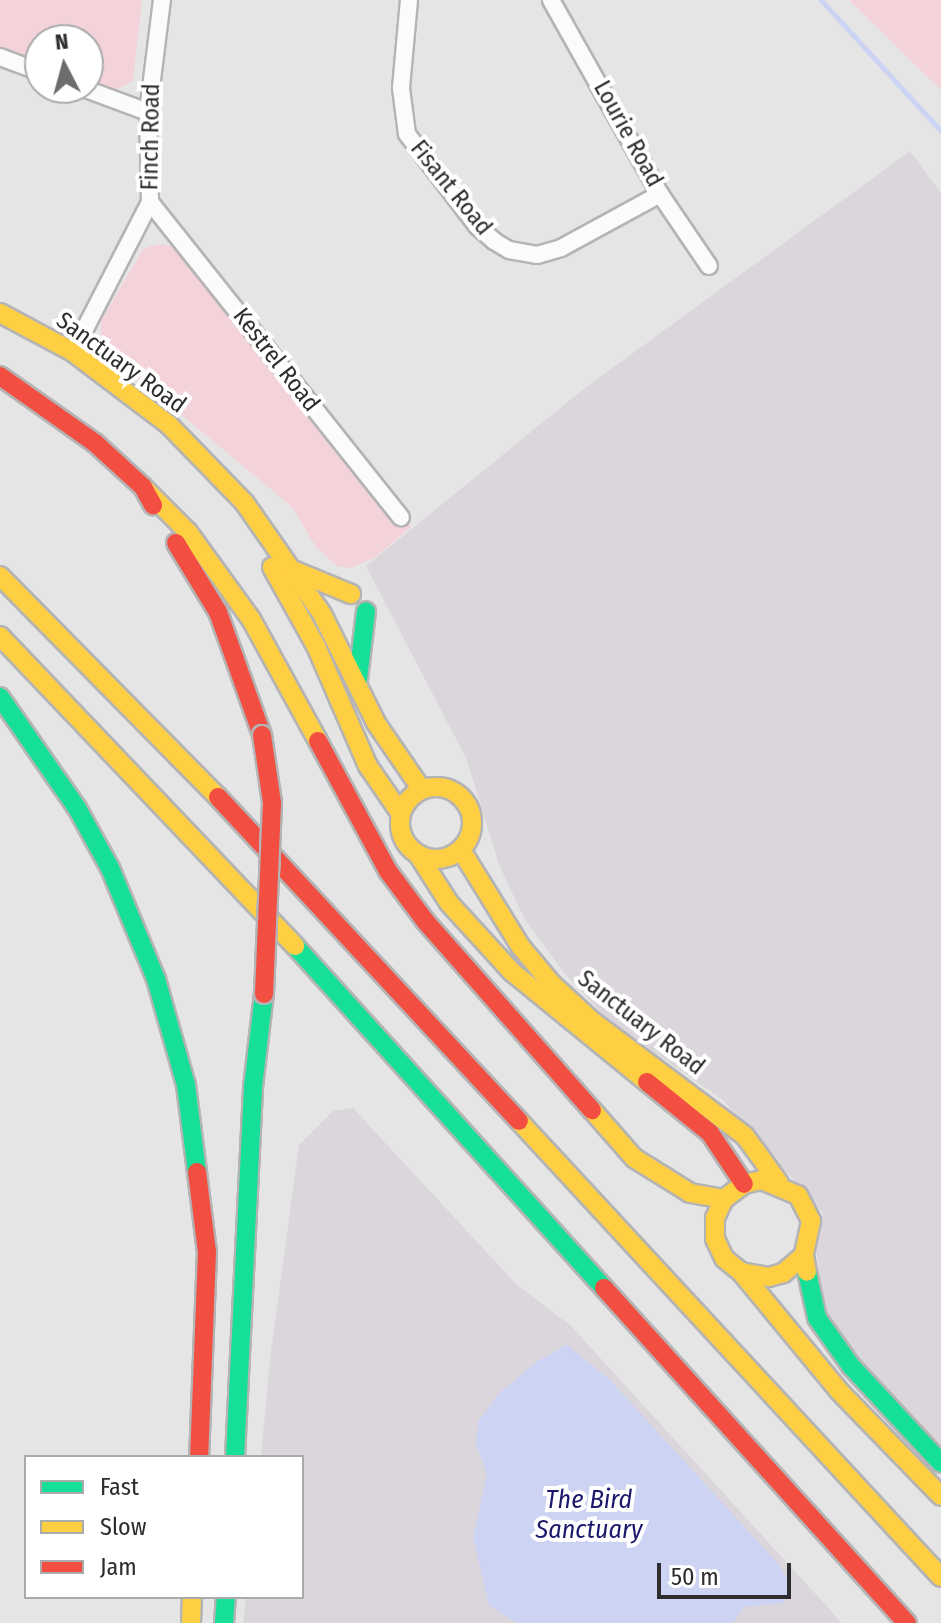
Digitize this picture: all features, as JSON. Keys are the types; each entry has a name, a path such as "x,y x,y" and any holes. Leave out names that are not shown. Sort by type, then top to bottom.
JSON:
{"main road":[{"name":"Sanctuary Road","path":"0,313 73,352 169,425 251,511 322,614 389,747 422,790"},
{"path":"0,376 62,417 174,516 251,619 365,831 426,922 634,1158 690,1193 724,1199"},
{"name":"Sanctuary Road","path":"206,464 275,571 316,646 368,766 401,814"},
{"path":"143,487 218,612 239,660 262,735 272,803 264,994 253,1087 235,1455"},
{"path":"291,569 351,594"},
{"path":"0,576 217,796 941,1577"},
{"path":"359,688 358,645 366,611"},
{"path":"0,636 189,829 907,1623"},
{"path":"0,697 65,790 110,868 156,979 186,1085 207,1252 199,1455"},
{"path":"422,790 450,790 467,804 472,828 461,850 442,859 419,856 402,838 401,814 422,790"},
{"name":"Sanctuary Road","path":"461,850 521,947 551,983 592,1021 745,1136 779,1183"},
{"name":"Sanctuary Road","path":"419,856 449,903 511,971 710,1133 744,1184"},
{"path":"741,1272 769,1277 795,1265 804,1255 811,1236 807,1207 779,1183 744,1184 724,1199 715,1218 715,1239 724,1258 741,1272 839,1391 941,1499"},
{"path":"804,1255 817,1318 851,1366 941,1463"},
{"path":"191,1623 192,1599"},
{"path":"224,1623 226,1599"}],"street":[{"name":"Finch Road","path":"73,352 150,202 148,112 162,0"},
{"name":"Fisant Road","path":"409,0 401,88 407,134 477,226 494,241 509,250 537,255 561,248 660,194"},
{"name":"Lourie Road","path":"551,0 660,194 709,266"},
{"path":"0,57 24,66"},
{"path":"104,96 148,112"},
{"name":"Kestrel Road","path":"150,202 401,517"}],"shaded area":[{"path":"0,0 142,0 133,81 111,92 104,89 104,24 24,24 24,58 0,48"},
{"path":"849,0 941,0 941,90 906,56"},
{"path":"910,151 941,193 941,1447 874,1381 825,1314 816,1251 823,1213 723,1100 608,1020 564,973 524,918 499,865 467,760 366,566 585,388"},
{"path":"159,244 177,247 411,527 374,558 351,568 337,566 316,547 292,507 111,356 101,337 101,321 143,249"},
{"path":"353,1108 516,1284 571,1326 842,1623 243,1623 246,1599 304,1599 304,1455 261,1455 270,1359 299,1145 333,1111"}],"water":[{"name":"The Bird Sanctuary","path":"567,1345 610,1380 780,1566 791,1586 783,1603 744,1607 733,1623 516,1623 489,1605 473,1538 487,1474 476,1444 478,1422 498,1394 539,1360"}],"waterway":[{"path":"821,0 941,131"}],"traffic: fast":[{"path":"358,679 366,611"},
{"path":"0,697 77,808 110,868 156,979 186,1085 197,1172"},
{"path":"295,946 604,1288"},
{"path":"235,1455 253,1087 264,994"},
{"path":"807,1272 817,1318 851,1366 941,1463"},
{"path":"224,1623 226,1599"}],"traffic: slow":[{"path":"0,313 73,352 169,425 244,502 322,614 376,723 422,790"},
{"path":"143,487 188,532 251,619 318,741"},
{"path":"272,567 316,646 368,766 401,814"},
{"path":"293,570 351,594"},
{"path":"0,576 218,797"},
{"path":"0,636 295,946"},
{"path":"443,787 462,797 470,809 472,823 470,837 462,849 450,857 429,859 410,849 402,837 400,816 410,797 422,789 443,787"},
{"path":"461,850 521,947 551,983 592,1021 745,1136 779,1183"},
{"path":"419,856 449,903 511,971 647,1082"},
{"path":"592,1110 634,1158 690,1193 724,1199"},
{"path":"519,1121 941,1577"},
{"path":"804,1255 783,1273 769,1277 741,1272 724,1258 715,1239 715,1218 724,1199 744,1184 762,1180 798,1195 811,1221 804,1255 807,1272"},
{"path":"741,1272 839,1391 941,1496"},
{"path":"191,1623 192,1599"}],"traffic: jam":[{"path":"0,376 95,443 143,487 153,505"},
{"path":"176,543 218,612 262,735"},
{"path":"262,735 272,803 264,994"},
{"path":"318,741 388,871 426,922 592,1110"},
{"path":"218,797 519,1121"},
{"path":"647,1082 710,1133 744,1184"},
{"path":"197,1172 207,1252 199,1455"},
{"path":"604,1288 907,1623"}]}
